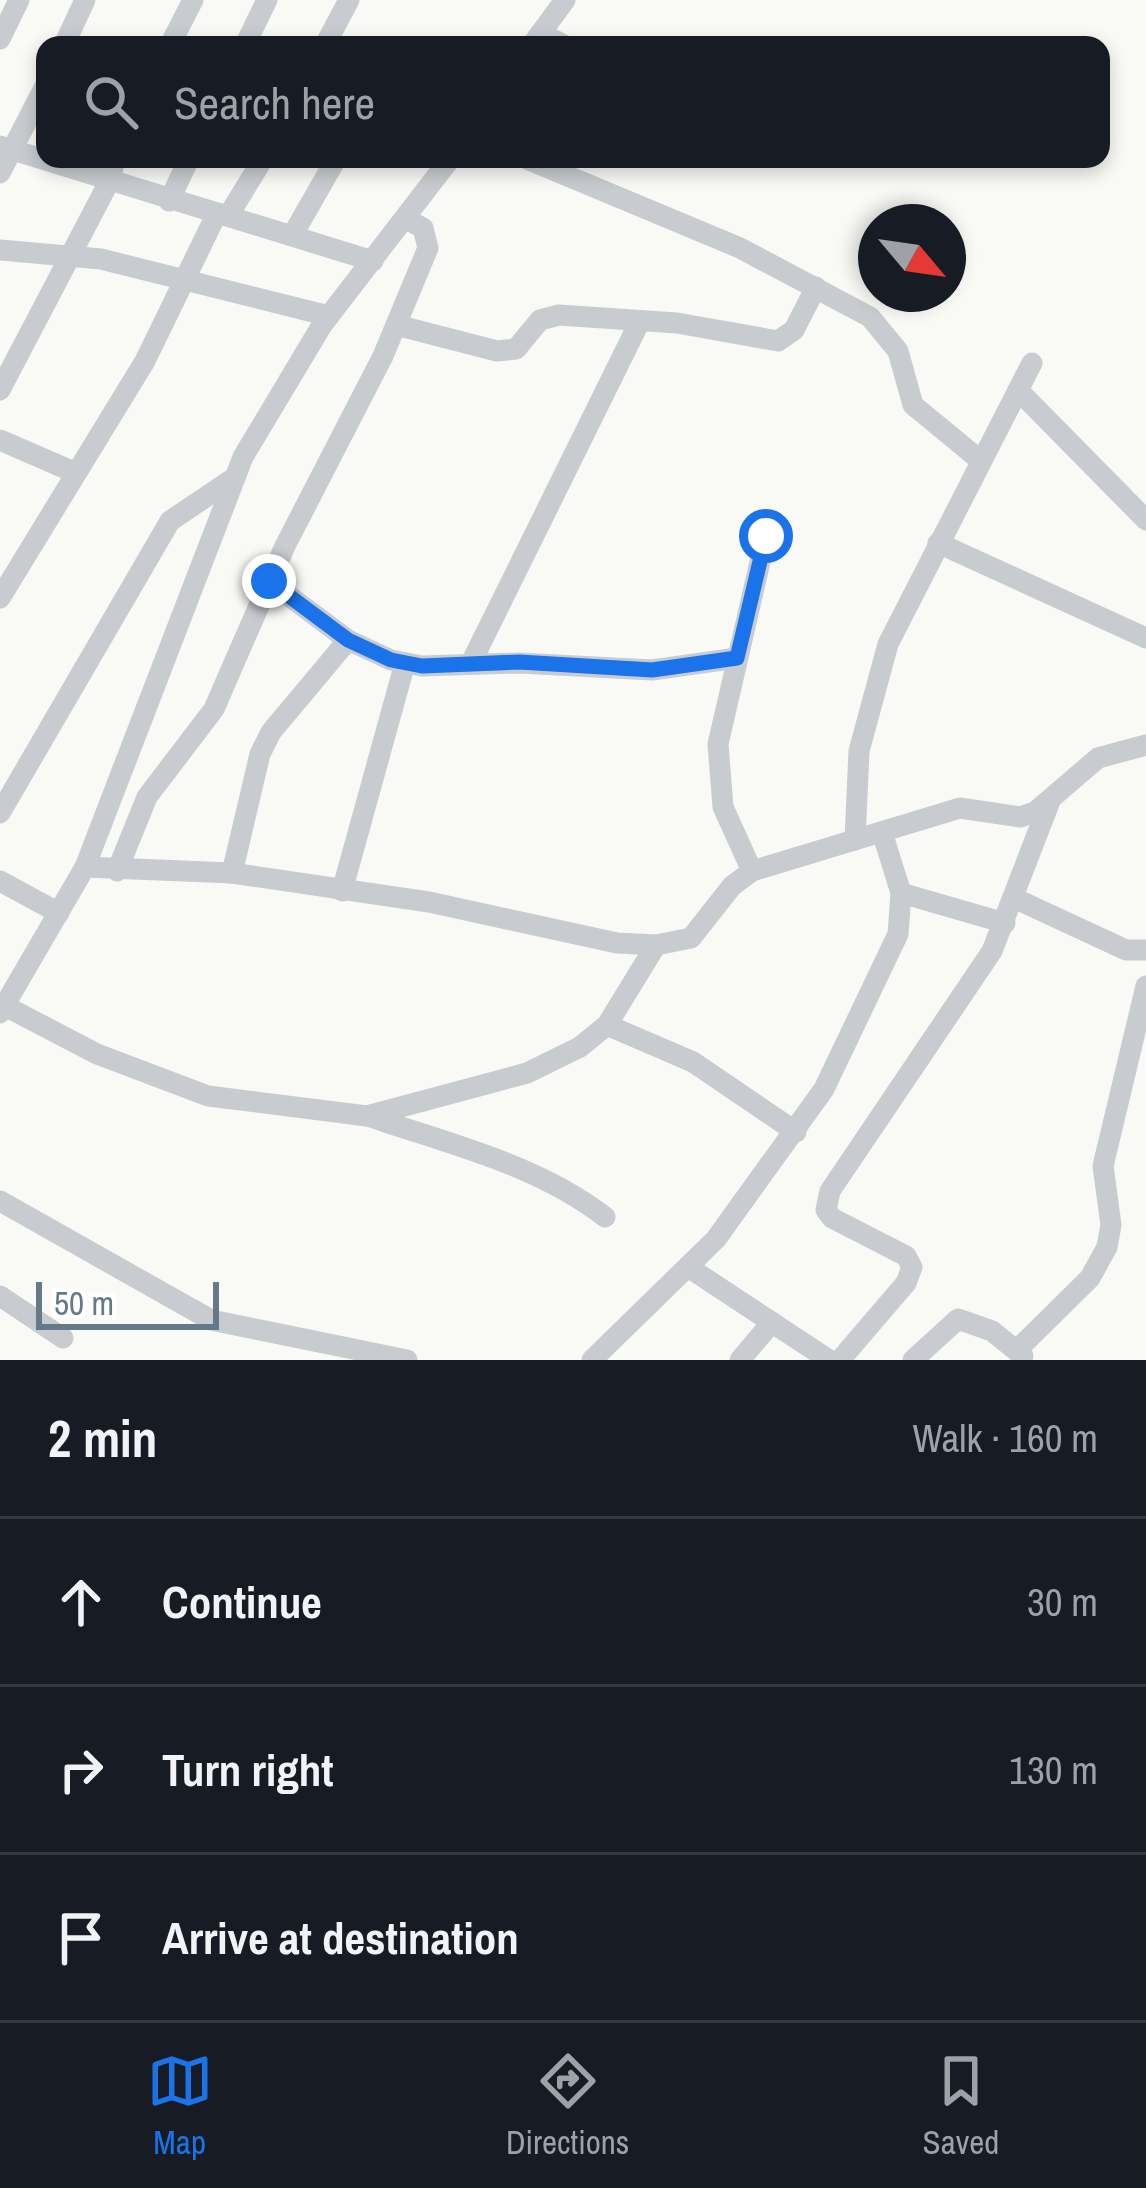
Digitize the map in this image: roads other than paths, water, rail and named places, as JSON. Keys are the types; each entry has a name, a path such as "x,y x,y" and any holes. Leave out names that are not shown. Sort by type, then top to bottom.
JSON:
{"street":[{"path":"0,39 19,0"},
{"path":"68,36 85,0"},
{"path":"175,36 193,0"},
{"path":"249,36 267,0"},
{"path":"331,36 349,0"},
{"path":"539,36 565,0"},
{"path":"0,173 8,148 36,101"},
{"path":"169,201 185,168"},
{"path":"0,598 222,215 256,168"},
{"path":"292,236 331,168"},
{"path":"443,168 329,316 277,396 234,478 85,867 2,1009 97,1054 208,1096 367,1116 524,1169 577,1195 604,1217"},
{"path":"549,168 740,248 870,317 898,351 913,406 981,461"},
{"path":"0,390 112,170 169,201 373,261"},
{"path":"117,871 147,797 214,709 269,581 396,325 429,237 406,219"},
{"path":"0,250 71,256 329,316"},
{"path":"396,325 496,351 516,349 549,316 640,320 778,341 794,330 816,286"},
{"path":"471,663 640,320"},
{"path":"855,840 857,770 888,644 1032,363"},
{"path":"1018,390 1146,520"},
{"path":"0,440 76,472"},
{"path":"0,813 170,521 234,478"},
{"path":"752,871 724,806 718,744 766,536"},
{"path":"938,543 1146,638"},
{"path":"269,581 348,640 404,663 652,670 737,658"},
{"path":"232,872 260,754 271,732 348,640"},
{"path":"342,891 404,663"},
{"path":"85,867 232,872 428,902 560,934 656,945 691,938 732,886 752,871 960,808 1019,817 1035,812 1098,758 1146,745"},
{"path":"840,1360 906,1283 912,1267 906,1256 832,1218 826,1210 830,1191 977,976 1016,898 1052,794"},
{"path":"592,1360 688,1267 796,1132 864,1015 892,950 901,893 882,832"},
{"path":"0,881 59,913"},
{"path":"901,893 1005,923"},
{"path":"1016,898 1126,950 1146,950"},
{"path":"367,1116 527,1073 580,1047 607,1025 656,945"},
{"path":"913,1360 958,1319 1021,1354 1090,1278 1107,1247 1111,1225 1102,1166 1146,986"},
{"path":"607,1025 693,1062 796,1132"},
{"path":"0,1201 211,1320 407,1360"},
{"path":"688,1267 829,1360"},
{"path":"0,1296 63,1338"},
{"path":"740,1360 772,1322"}]}
